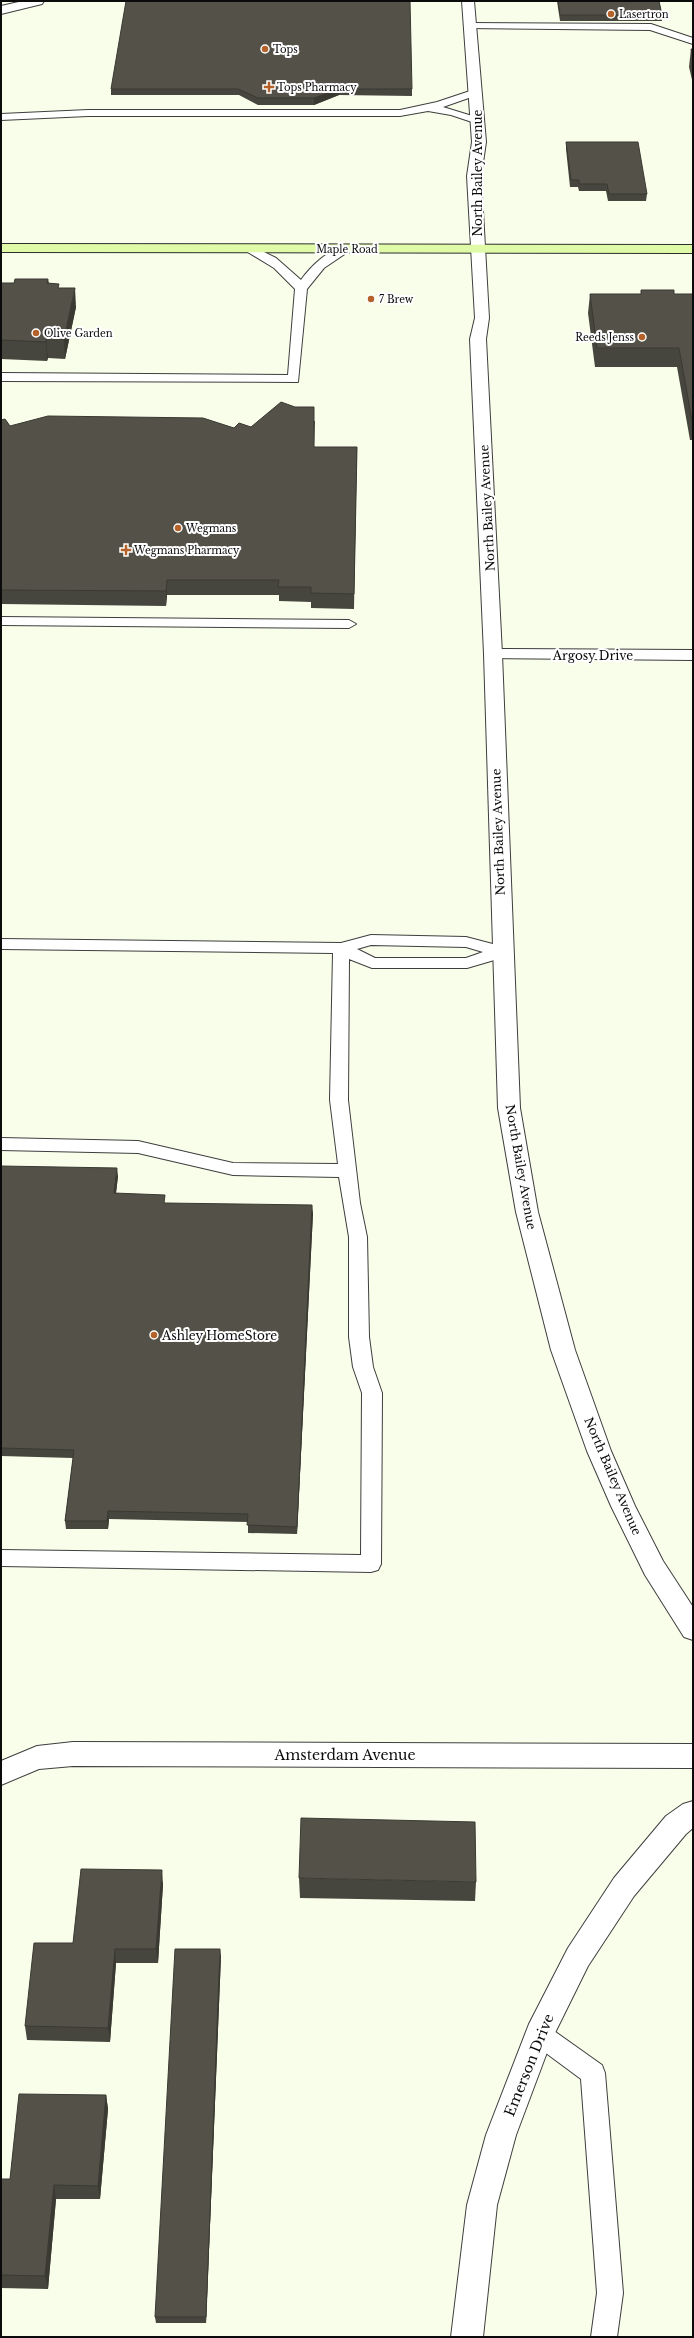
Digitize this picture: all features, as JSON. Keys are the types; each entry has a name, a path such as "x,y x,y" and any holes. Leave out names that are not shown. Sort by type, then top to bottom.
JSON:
{"main road":[{"name":"Maple Road","path":"1,248 693,249"}],"street":[{"path":"1,10 38,1"},
{"name":"North Bailey Avenue","path":"468,1 479,142 474,176 482,318 479,353 493,654 502,952 509,1108 527,1212 563,1350 599,1451 623,1506 654,1568 693,1629"},
{"name":"Argosy Drive","path":"493,654 693,655"},
{"name":"Amsterdam Avenue","path":"1,1773 37,1758 73,1754 693,1756"},
{"name":"Emerson Drive","path":"467,2337 482,2205 501,2135 539,2034 578,1957 624,1887 676,1825 693,1813"}],"lane":[{"path":"470,26 651,26 693,41"},
{"path":"1,117 88,113 400,113 426,109 476,92"},
{"path":"426,109 453,112 478,121"},
{"path":"250,249 274,260 292,276 301,289"},
{"path":"1,377 294,379 301,289 308,276 316,268 326,260 346,249"},
{"path":"1,621 349,624"},
{"path":"1,944 341,948 371,940 466,942 502,952"},
{"path":"341,948 372,963 467,963 502,952"},
{"path":"1,1558 371,1564 372,1394 364,1367 358,1337 358,1237 347,1171 338,1100 341,948"},
{"path":"1,1144 138,1147 233,1169 347,1171"},
{"path":"539,2034 593,2073 610,2293 604,2337"}],"building":[{"name":"Tops","path":"126,1 410,1 412,89 339,89 314,98 258,98 238,89 111,89"},
{"name":"Lasertron","path":"558,1 659,1 662,15 560,15"},
{"path":"566,142 638,142 647,194 609,194 607,184 579,184 579,180 571,180"},
{"name":"Olive Garden","path":"15,279 48,279 47,283 59,284 58,288 75,288 64,339 46,339 46,342 1,340 1,283 14,283"},
{"name":"Reeds Jenss","path":"641,290 674,290 674,294 693,294 693,421 679,348 597,348 590,294 641,294"},
{"name":"Wegmans","path":"281,402 295,407 314,407 314,447 357,447 354,594 311,593 311,587 278,587 279,580 167,580 166,591 1,590 1,420 5,419 10,426 48,416 203,418 234,428 239,423 251,427"},
{"name":"Ashley HomeStore","path":"1,1166 117,1168 114,1193 165,1195 164,1203 312,1205 297,1527 247,1525 248,1514 108,1511 107,1521 65,1521 74,1450 1,1448"},
{"path":"301,1818 475,1822 476,1882 299,1878"},
{"path":"81,1869 162,1870 156,1949 115,1949 108,2028 25,2026 34,1943 73,1943"},
{"path":"175,1949 220,1949 206,2317 155,2317"},
{"path":"19,2094 106,2095 98,2186 54,2185 45,2276 1,2275 1,2179 10,2179"}],"place":[{"name":"Lasertron","path":"611,14"},
{"name":"Tops","path":"265,49"},
{"name":"Tops Pharmacy","path":"269,87"},
{"name":"7 Brew","path":"371,299"},
{"name":"Olive Garden","path":"36,333"},
{"name":"Reeds Jenss","path":"642,337"},
{"name":"Wegmans","path":"178,528"},
{"name":"Wegmans Pharmacy","path":"126,550"},
{"name":"Ashley HomeStore","path":"154,1335"}]}
